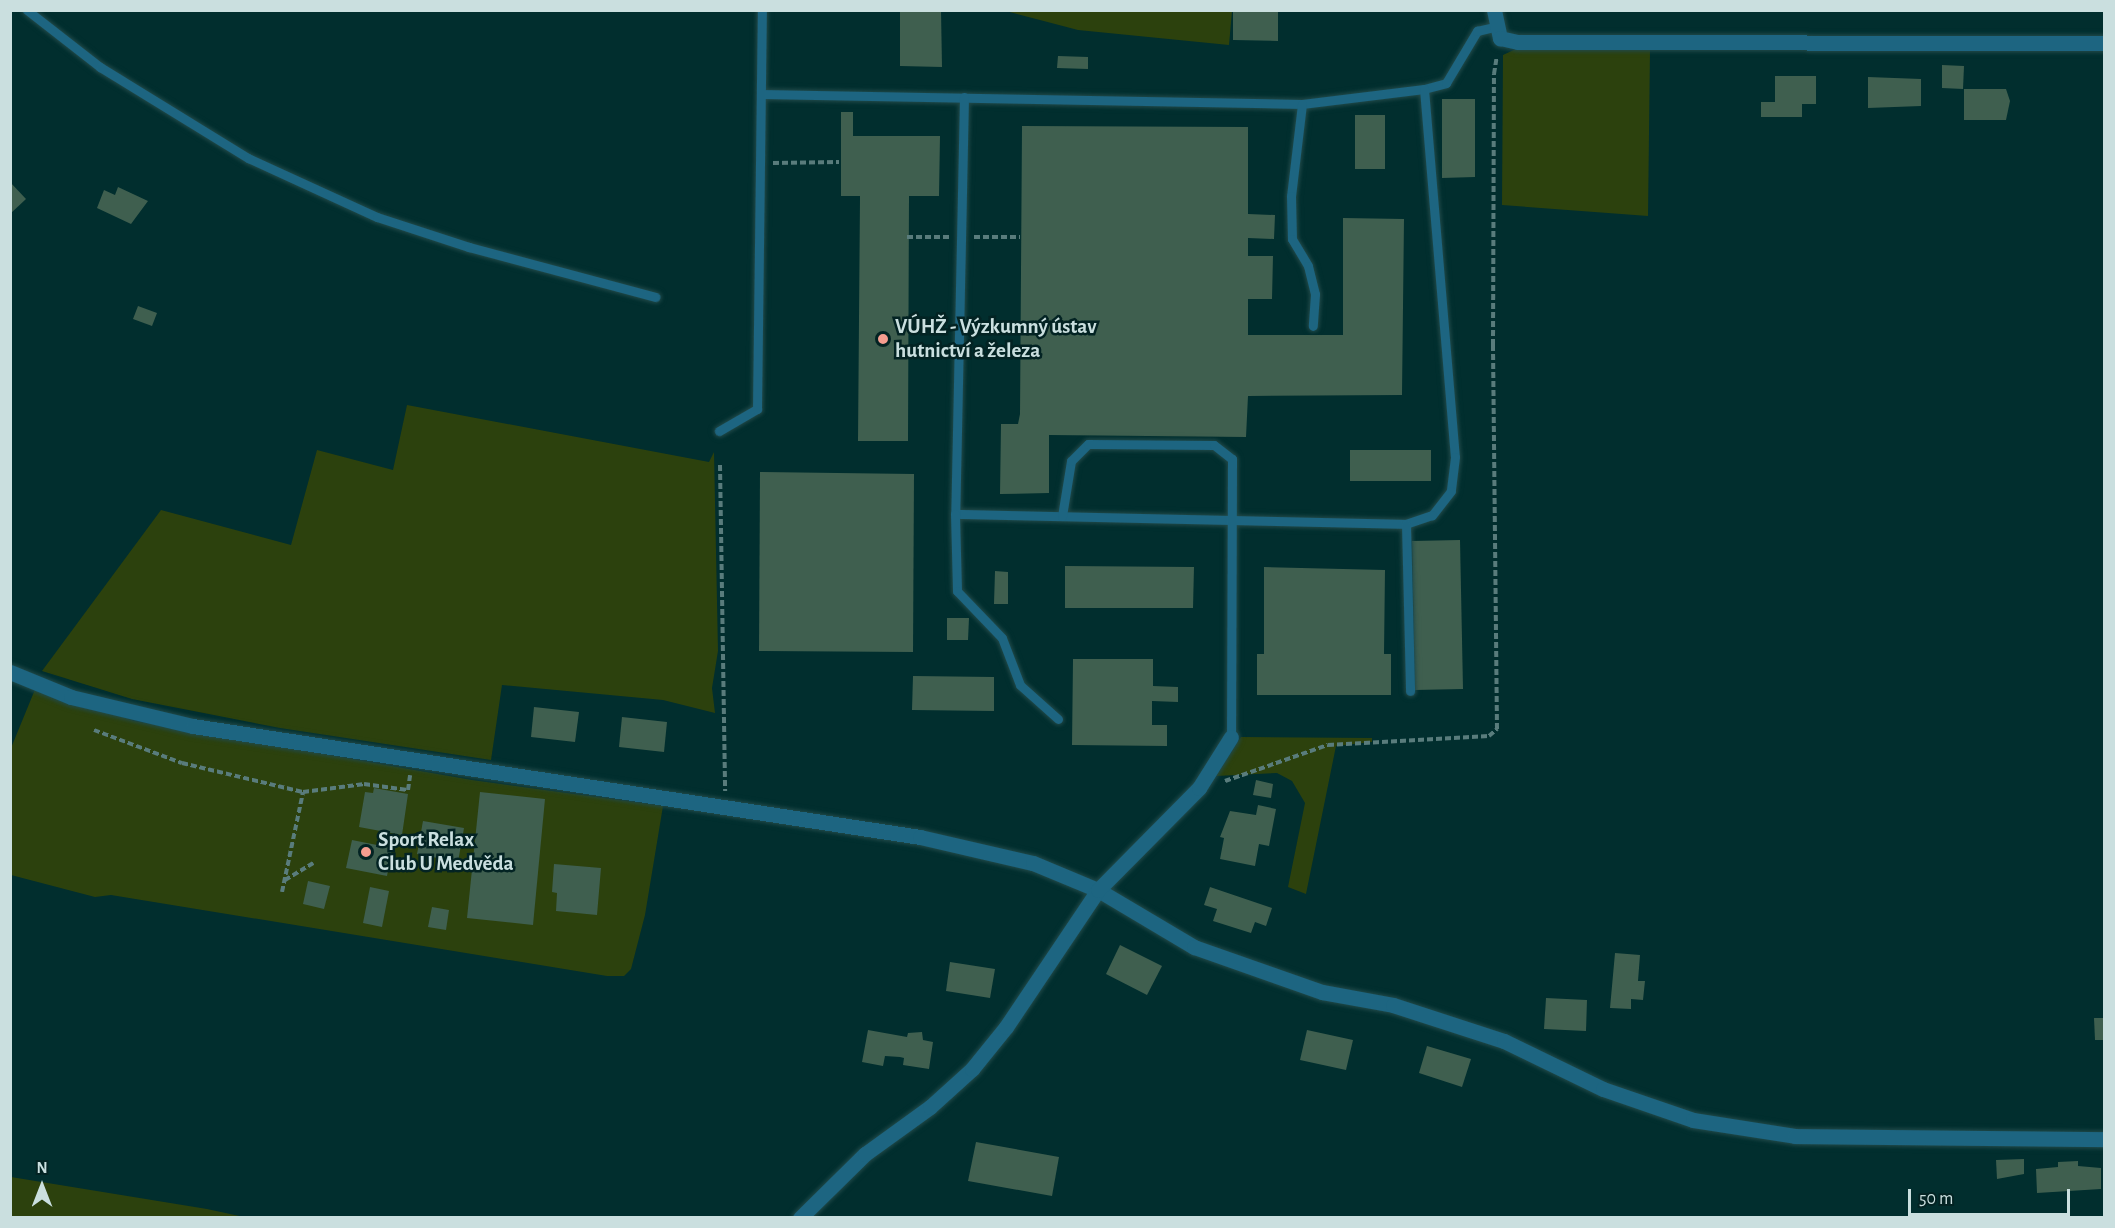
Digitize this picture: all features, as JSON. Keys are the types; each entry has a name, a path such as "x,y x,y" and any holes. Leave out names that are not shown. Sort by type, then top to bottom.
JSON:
{"street":[{"path":"1494,10 1500,38 1518,42 2104,43"},
{"path":"10,672 71,697 193,726 412,762 725,806 920,837 1033,863 1098,890 1194,947 1322,992 1394,1005 1504,1041 1603,1089 1693,1120 1795,1136 2104,1139"},
{"path":"800,1218 865,1154 930,1107 972,1069 1006,1027 1098,890 1199,788 1231,737"}],"lane":[{"path":"27,10 100,67 248,158 377,217 469,247 656,297"},
{"path":"719,431 757,409 762,10"},
{"path":"761,94 1302,104 1424,89 1446,83 1477,31 1496,27"},
{"path":"955,514 1406,524 1432,515 1451,491 1455,457 1424,89"},
{"path":"964,97 955,514 957,591 1002,638 1020,685 1058,719"},
{"path":"1302,104 1291,196 1292,239 1308,266 1315,294 1313,326"},
{"path":"1062,516 1071,461 1088,444 1214,445 1232,459 1231,737"},
{"path":"1406,524 1410,691"}],"path":[{"path":"760,163 839,162"},
{"path":"720,465 725,806"},
{"path":"94,730 182,763 303,792 364,784 408,790 412,762"},
{"path":"282,892 303,792"},
{"path":"285,880 313,863"}],"green space":[{"path":"1006,11 1232,11 1229,45 1078,30"},
{"path":"1518,48 1650,50 1648,216 1502,205 1503,55"},
{"path":"407,405 709,462 714,452 718,651 712,688 715,713 663,700 502,685 491,760 280,728 132,699 42,671 161,510 291,545 317,450 393,470"},
{"name":"Sport Relax Club U Medvěda","path":"36,687 134,721 472,780 663,806 645,915 631,969 624,976 607,976 111,895 95,897 11,875 11,748"},
{"path":"1241,737 1372,738 1372,742 1336,746 1306,894 1288,887 1305,803 1292,781 1277,773 1216,776"},
{"path":"11,1177 207,1209 244,1217 11,1217"}],"building":[{"path":"900,10 941,10 942,67 900,66"},
{"path":"1233,10 1278,10 1278,41 1233,40"},
{"path":"1058,56 1088,57 1088,69 1057,68"},
{"path":"1942,65 1964,66 1963,89 1942,88"},
{"path":"1775,76 1816,76 1816,104 1802,104 1802,117 1761,117 1761,102 1775,102"},
{"path":"1868,77 1921,79 1921,106 1868,108"},
{"path":"1964,89 2006,89 2010,101 2006,120 1964,120"},
{"path":"1442,99 1475,99 1475,177 1442,178"},
{"name":"VÚHŽ - Výzkumný ústav hutnictví a železa","path":"841,112 853,112 853,136 940,136 939,196 909,196 908,441 858,441 860,196 841,196"},
{"path":"1355,115 1385,115 1385,169 1355,169"},
{"path":"1022,126 1248,127 1248,214 1275,215 1274,239 1248,238 1248,256 1273,256 1272,299 1248,299 1248,335 1343,335 1343,218 1404,219 1402,395 1248,396 1246,437 1049,435 1049,493 1000,494 1001,424 1018,424 1020,414"},
{"path":"10,182 26,199 10,214"},
{"path":"118,187 148,201 131,224 97,208 104,190 115,195"},
{"path":"138,306 157,313 152,326 133,319"},
{"path":"1350,450 1431,450 1431,481 1350,481"},
{"path":"760,472 914,474 913,652 759,651"},
{"path":"1460,540 1463,689 1415,690 1412,541"},
{"path":"1065,566 1194,567 1193,608 1065,608"},
{"path":"1264,567 1385,570 1384,654 1391,654 1391,695 1257,695 1257,654 1264,654"},
{"path":"995,571 1008,572 1008,604 994,604"},
{"path":"947,618 969,618 968,640 947,640"},
{"path":"1073,659 1153,659 1153,686 1178,687 1178,702 1152,701 1152,725 1167,725 1167,746 1072,745"},
{"path":"913,676 994,677 994,711 912,710"},
{"path":"534,707 579,712 575,742 531,737"},
{"path":"622,717 667,722 664,752 619,747"},
{"path":"1256,780 1273,784 1271,798 1253,795"},
{"path":"374,788 408,794 402,835 359,827 365,792 373,793"},
{"path":"480,792 545,799 533,925 467,918"},
{"path":"1258,805 1276,809 1269,846 1259,844 1255,866 1220,859 1224,838 1220,837 1230,811 1256,815"},
{"path":"423,821 464,828 458,862 417,854"},
{"path":"352,840 392,848 387,876 346,868"},
{"path":"554,864 601,868 597,915 556,911 557,893 552,892"},
{"path":"308,881 330,886 324,909 303,904"},
{"path":"370,887 389,891 382,927 363,923"},
{"path":"1210,887 1272,908 1266,926 1255,922 1251,933 1213,921 1217,909 1204,905"},
{"path":"432,907 449,910 446,930 428,927"},
{"path":"1120,945 1162,966 1147,995 1106,974"},
{"path":"1615,953 1640,955 1638,981 1645,981 1643,1000 1631,999 1631,1009 1610,1008"},
{"path":"950,962 995,969 990,998 946,991"},
{"path":"1546,998 1587,1000 1586,1031 1544,1029"},
{"path":"2094,1018 2104,1018 2104,1040 2095,1040"},
{"path":"868,1030 907,1037 908,1033 922,1032 923,1040 933,1042 929,1069 903,1065 904,1058 900,1057 885,1056 883,1066 862,1062"},
{"path":"1307,1030 1353,1040 1346,1070 1300,1060"},
{"path":"1427,1046 1471,1059 1462,1087 1419,1073"},
{"path":"976,1142 1059,1157 1052,1196 968,1181"},
{"path":"2024,1159 2024,1174 1997,1179 1996,1160"},
{"path":"2078,1161 2078,1166 2101,1168 2101,1189 2037,1193 2036,1169 2058,1167 2058,1162"}],"place":[{"name":"VÚHŽ - Výzkumný ústav hutnictví a železa","path":"883,339"},
{"name":"Sport Relax Club U Medvěda","path":"366,852"}]}
